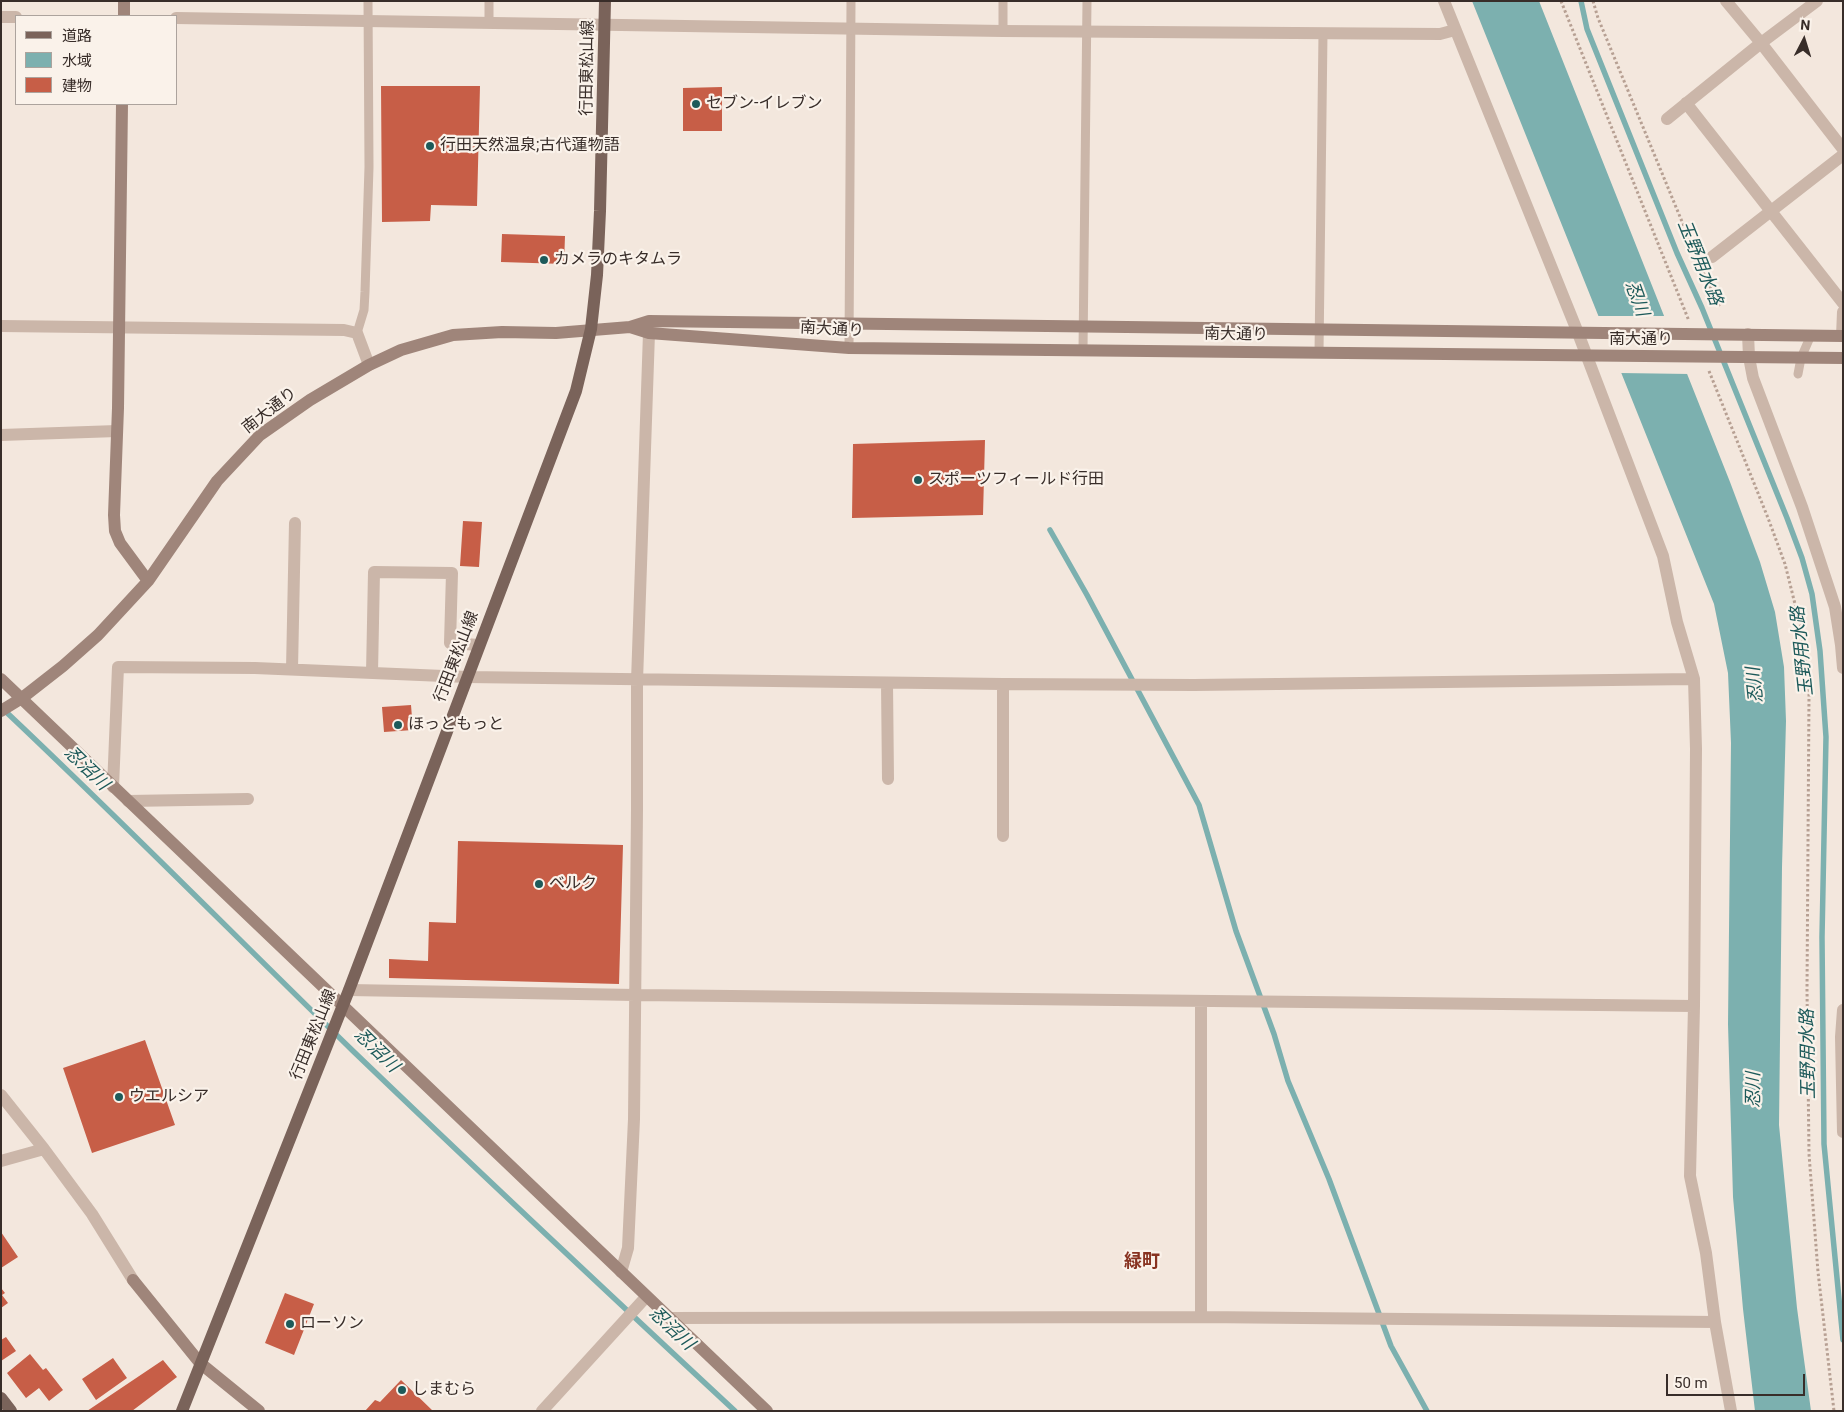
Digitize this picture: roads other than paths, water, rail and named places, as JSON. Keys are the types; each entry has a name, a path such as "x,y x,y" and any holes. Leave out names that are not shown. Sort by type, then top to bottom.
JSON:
{"main road":[{"name":"行田東松山線","path":"182,1411 349,990 576,392 591,329 597,275 605,1"},
{"path":"1,1398 11,1411"}],"street":[{"path":"124,1 124,15"},
{"path":"1444,1 1593,355 1663,556 1677,622 1694,679 1696,749 1694,1006 1690,1176 1706,1253 1715,1322 1731,1411"},
{"path":"1726,1 1843,149"},
{"path":"1667,119 1761,43 1817,1"},
{"path":"1,17 15,17"},
{"path":"178,18 1002,31 1440,34 1456,30"},
{"path":"1686,103 1843,303"},
{"path":"122,105 114,515 115,531 120,543 148,582"},
{"path":"1712,257 1843,155"},
{"path":"1842,336 1843,312"},
{"name":"南大通り","path":"1,711 22,698 63,666 98,635 148,582 217,481 260,435 310,400 369,365 401,350 453,335 502,332 556,333 630,327 649,321 1842,336"},
{"path":"1,326 344,330 357,333 369,365"},
{"name":"南大通り","path":"630,327 648,333 848,348 1843,358"},
{"path":"621,1272 628,1248 634,1119 637,681 648,333"},
{"path":"1748,334 1749,357 1753,378 1802,507 1835,607 1843,668"},
{"path":"1,435 117,431"},
{"path":"292,669 295,523"},
{"path":"372,673 374,572 452,573 450,643 479,645"},
{"path":"113,787 118,667 292,669 467,678 1003,684 1194,685 1694,679"},
{"path":"1,679 767,1411"},
{"path":"887,683 888,779"},
{"path":"1003,684 1003,836"},
{"path":"128,801 248,799"},
{"path":"349,990 635,995 1694,1006"},
{"path":"1201,1001 1201,1317"},
{"path":"1843,1010 1841,1037 1843,1132"},
{"path":"1,1095 92,1214 133,1280 200,1363 258,1411"},
{"path":"1,1161 44,1149"},
{"path":"542,1411 646,1297"},
{"path":"669,1318 1201,1317 1715,1322"}],"lane":[{"path":"357,333 364,310 365,292 369,167 368,1"},
{"path":"489,1 489,23"},
{"path":"848,348 851,1"},
{"path":"1002,31 1003,1"},
{"path":"1083,350 1087,1"},
{"path":"1319,352 1323,33"},
{"path":"1798,374 1801,358 1811,335"}],"water":[{"name":"忍川","path":"1472,1 1539,1 1730,482 1760,562 1775,612 1784,667 1786,721 1779,1125 1797,1308 1811,1411 1755,1411 1743,1309 1733,1197 1728,1024 1731,743 1728,673 1714,604"}],"waterway":[{"name":"玉野用水路","path":"1581,1 1587,29 1787,518 1802,558 1812,594 1820,651 1826,737 1822,937 1824,1144 1843,1340"},
{"path":"1050,530 1087,595 1199,805 1236,931 1274,1034 1288,1081 1329,1179 1391,1346 1427,1411"},
{"name":"忍沼川","path":"3,709 353,1051 735,1411"}],"place":[{"name":"セブン-イレブン","path":"696,104"},
{"name":"行田天然温泉;古代蓮物語","path":"430,146"},
{"name":"カメラのキタムラ","path":"544,260"},
{"name":"スポーツフィールド行田","path":"918,480"},
{"name":"ほっともっと","path":"398,725"},
{"name":"ベルク","path":"539,884"},
{"name":"ウエルシア","path":"119,1097"},
{"name":"ローソン","path":"290,1324"},
{"name":"しまむら","path":"402,1390"}],"district":[{"name":"緑町","path":"1142,1262"}]}
